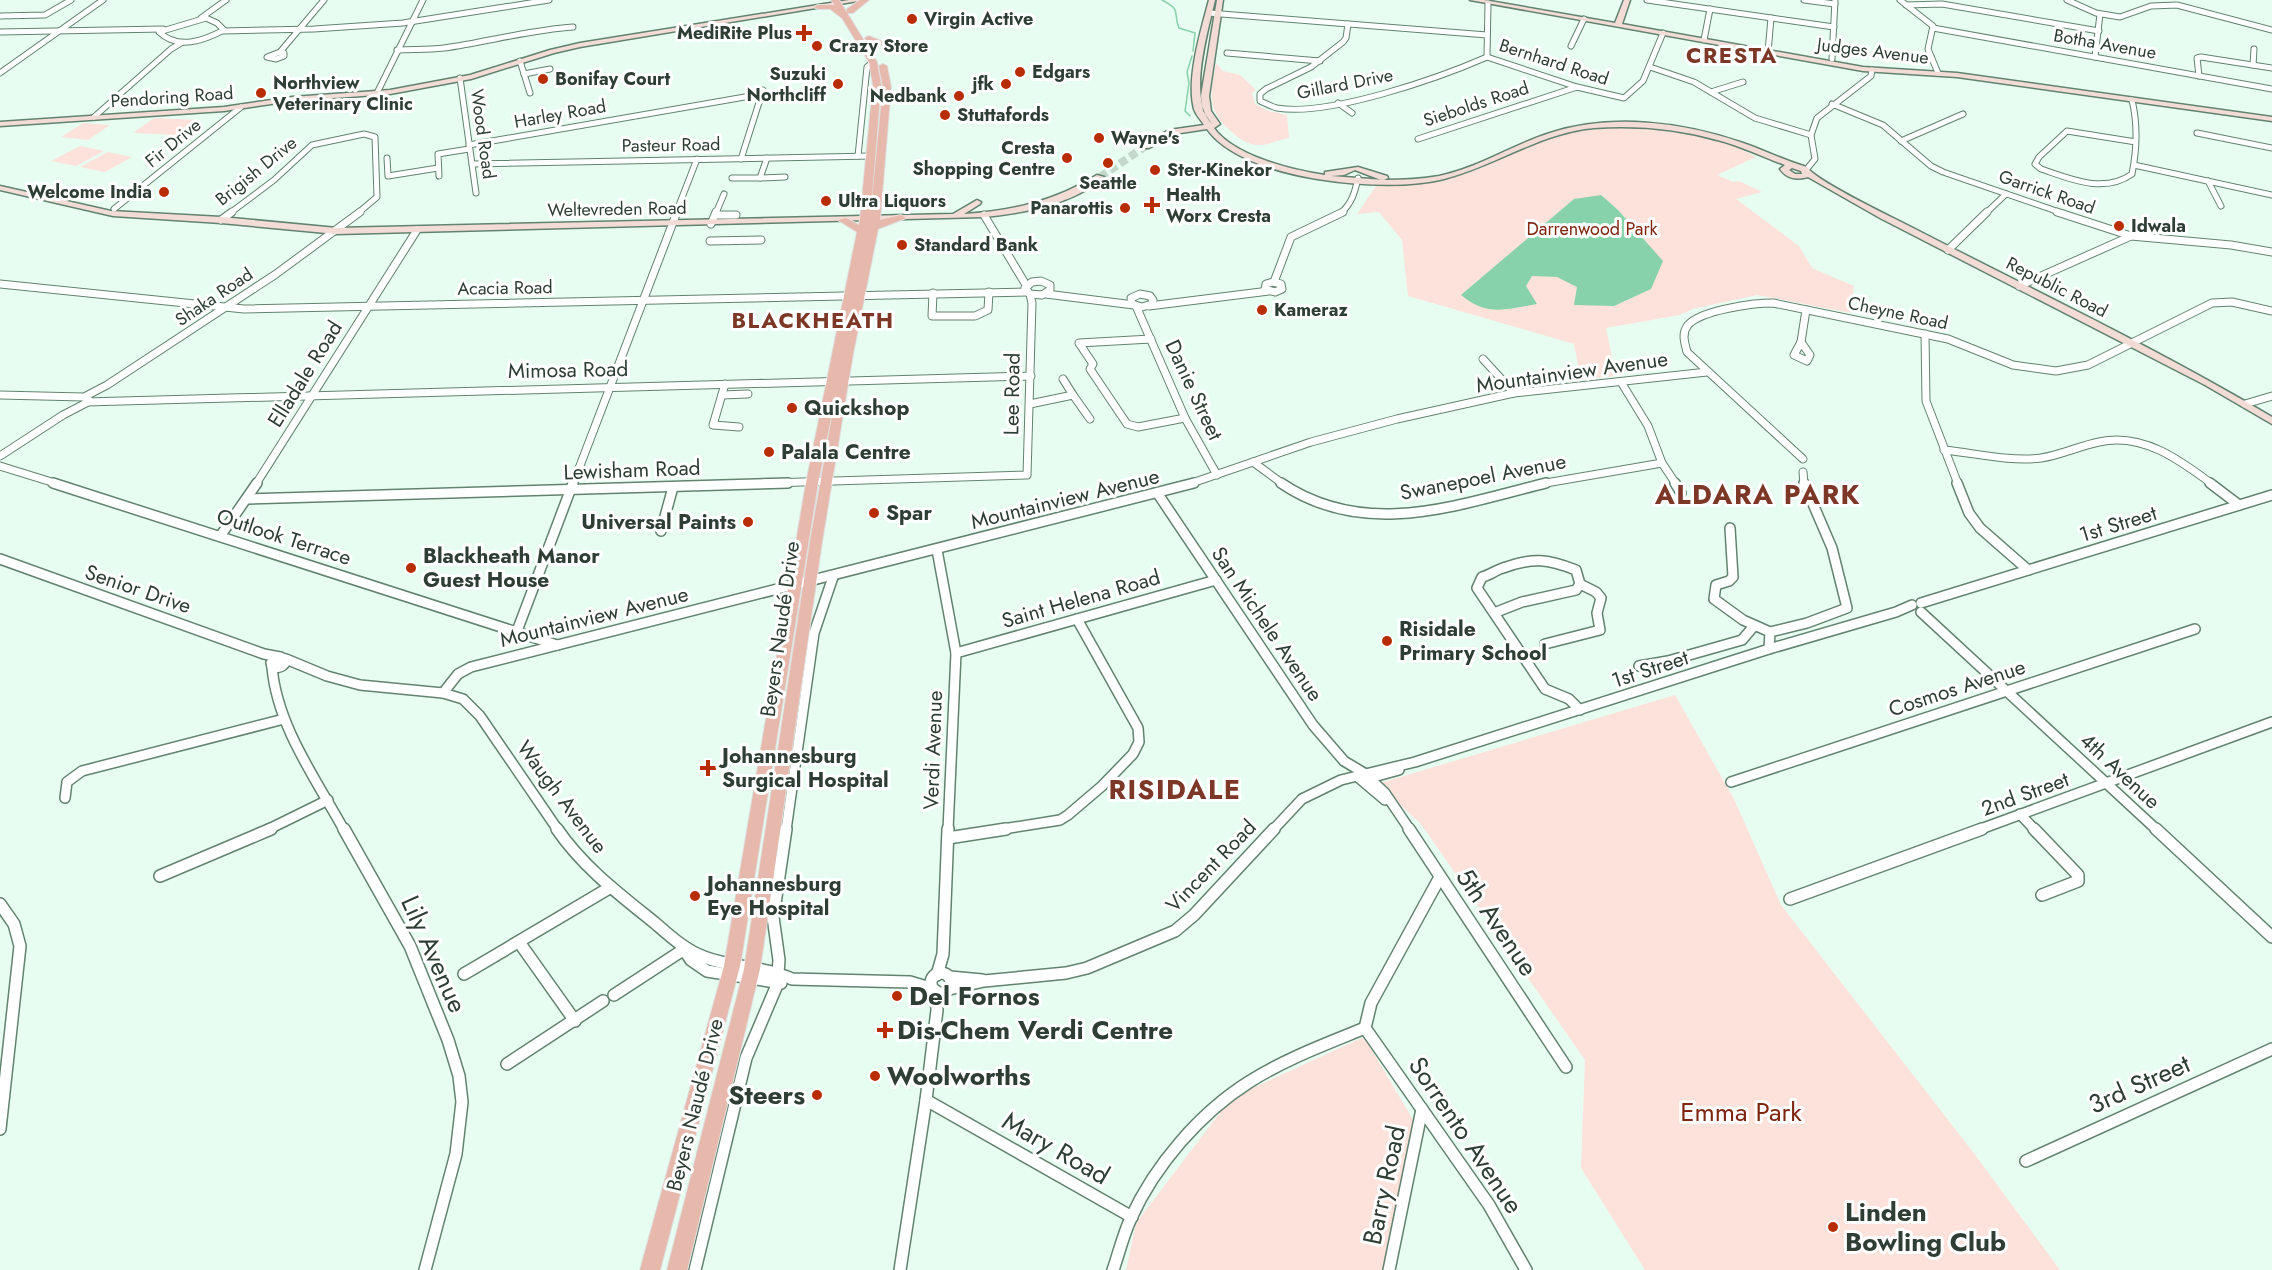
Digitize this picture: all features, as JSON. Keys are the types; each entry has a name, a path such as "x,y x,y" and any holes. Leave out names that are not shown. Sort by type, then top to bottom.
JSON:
{"main road":[{"path":"805,5 819,3 832,7 863,0"},
{"name":"Republic Road","path":"1212,0 1214,14"},
{"name":"Republic Road","path":"1220,0 1214,14 1195,95 1197,109 1227,144 1266,163 1303,174 1384,178 1430,175 1478,164"},
{"name":"Judges Avenue","path":"1473,0 1854,67 1872,73 1888,71 1938,74 2272,119"},
{"path":"1618,25 1627,0"},
{"name":"Pendoring Road","path":"0,124 241,107 296,98 377,93 457,79 580,45 819,3 841,4"},
{"name":"Pendoring Road","path":"457,79 562,45 805,5 841,4"},
{"name":"Beyers Naudé Drive","path":"650,1270 730,971 812,483 838,381 854,295 871,222 878,203 887,87 883,65 869,39 841,4"},
{"name":"Beyers Naudé Drive","path":"841,4 873,62 877,84 871,156 871,222 862,231 854,295"},
{"path":"869,39 880,43 895,43"},
{"path":"873,62 876,58 871,50 874,47"},
{"name":"Republic Road","path":"1212,126 1260,154 1294,167 1395,183 1433,180 1454,174 1559,131 1617,124 1656,126 1702,134 1740,144 1799,169 1824,185 2130,343 2245,404 2272,421"},
{"path":"1146,146 1172,132 1212,126"},
{"path":"871,222 901,218 1005,213 1067,197 1100,177"},
{"name":"Weltevreden Road","path":"0,188 97,210 337,231 672,225 716,219 871,222"},
{"path":"878,203 884,212 901,218"},
{"path":"950,216 978,204 1005,213"},
{"path":"990,226 995,219 1005,213"},
{"path":"843,220 862,231"},
{"name":"Beyers Naudé Drive","path":"676,1270 751,974 826,482 838,381"}],"street":[{"path":"0,16 45,15 71,0"},
{"path":"0,74 103,0"},
{"path":"0,31 161,31 211,15 226,0"},
{"path":"280,52 324,0"},
{"path":"377,93 423,0"},
{"path":"94,117 172,46 223,30 299,30 413,21 549,0"},
{"path":"1647,0 1834,27"},
{"path":"1804,0 1835,2 1832,59"},
{"path":"1900,0 1933,28 1928,49 1938,74"},
{"path":"2067,0 2100,14 2124,16 2151,6 2170,5 2200,10 2272,30"},
{"name":"Bernhard Road","path":"1488,3 1486,57 1577,87 1624,98 1640,85 1650,67 1663,33"},
{"path":"1906,5 1942,4 2099,31"},
{"path":"1704,40 1710,9"},
{"path":"1214,14 1487,35"},
{"path":"2095,57 2100,14"},
{"path":"211,15 223,30"},
{"path":"1768,52 1772,18"},
{"path":"1571,46 1584,20"},
{"name":"Gillard Drive","path":"1348,24 1345,41 1305,71 1266,89 1260,94 1260,101 1270,107 1288,110 1338,103 1407,87 1486,57"},
{"path":"397,50 442,48 520,35 534,30 573,27"},
{"name":"Botha Avenue","path":"1933,28 2272,90"},
{"path":"161,31 172,46"},
{"path":"2253,64 2254,49"},
{"path":"1227,53 1320,61"},
{"path":"2199,76 2197,58 2201,57 2272,68"},
{"path":"520,61 530,93"},
{"path":"858,156 867,67 873,62"},
{"path":"1650,67 1686,78 1755,118 1810,135"},
{"path":"524,74 550,69"},
{"path":"1799,169 1815,159 1810,135 1817,118 1872,73"},
{"name":"Wood Road","path":"457,79 476,193"},
{"path":"1711,92 1743,82"},
{"name":"Siebolds Road","path":"1418,139 1577,87"},
{"name":"Harley Road","path":"438,154 763,92 741,159"},
{"path":"2132,100 2136,119 2136,142 2131,176 2116,184 2108,185 2078,180 2041,169 2035,164 2039,156 2067,131 2136,142"},
{"path":"1338,103 1352,113"},
{"name":"Garrick Road","path":"1832,104 1877,121 1936,169 2006,194 2131,236 2231,245 2272,252"},
{"name":"Fir Drive","path":"115,211 241,107"},
{"path":"1902,141 1963,114"},
{"path":"2197,133 2272,148"},
{"name":"Brigish Drive","path":"221,220 274,180 315,144 364,134 372,135 376,138 377,196 337,231"},
{"path":"437,146 439,176"},
{"name":"Pasteur Road","path":"472,164 871,156"},
{"path":"387,158 388,187"},
{"path":"760,177 767,158"},
{"path":"517,631 697,159"},
{"path":"2134,165 2272,195"},
{"path":"388,176 438,168"},
{"path":"732,178 785,177"},
{"path":"1046,292 1148,306 1282,289 1281,284 1274,282 1291,237 1343,212 1352,200 1355,178"},
{"path":"2208,181 2221,206"},
{"path":"724,194 716,219 736,215"},
{"path":"1948,250 2006,194"},
{"name":"Lee Road","path":"984,215 1019,272 1032,303 1028,472 1027,475 1018,477"},
{"name":"Elladale Road","path":"221,535 248,499 417,230"},
{"name":"Shaka Road","path":"0,456 337,231"},
{"path":"2019,286 2131,236"},
{"path":"710,241 760,240"},
{"path":"1019,272 1036,281 1048,283 1046,292 1032,303"},
{"path":"1027,290 1036,281"},
{"name":"Acacia Road","path":"0,284 224,308 1027,290 1046,292"},
{"path":"933,293 932,316 975,316 988,310 989,292"},
{"path":"1134,303 1140,294 1176,302"},
{"path":"1142,318 1153,300 1150,296"},
{"name":"Cheyne Road","path":"1803,459 1687,352 1683,341 1687,326 1697,318 1761,302 1964,343 2013,365 2041,371 2064,370 2088,365 2217,302 2240,303 2272,311"},
{"name":"Danie Street","path":"1134,303 1185,418 1217,475"},
{"path":"1801,342 1806,310"},
{"path":"1925,334 1926,401 1969,513 1976,524 2028,570"},
{"path":"1150,339 1079,343 1093,364 1090,369 1127,424 1138,427 1185,418"},
{"path":"1483,359 1514,393"},
{"name":"Mountainview Avenue","path":"443,693 458,674 466,669 1158,494 1361,428 1514,393 1707,372"},
{"name":"Mimosa Road","path":"0,395 106,400 1031,376"},
{"path":"1063,379 1090,419"},
{"path":"1621,382 1648,426 1662,463 1681,493"},
{"path":"725,384 713,425 719,428 739,427"},
{"path":"722,395 748,394"},
{"path":"1030,404 1073,395"},
{"path":"2245,404 2272,396"},
{"path":"1944,450 2040,458 2108,440 2128,440 2149,445 2167,453 2239,505"},
{"name":"Swanepoel Avenue","path":"1253,462 1312,502 1345,512 1372,515 1449,507 1558,480 1662,463"},
{"name":"Outlook Terrace","path":"0,466 221,535 557,645"},
{"path":"1730,528 1733,577 1729,581 1716,585 1713,596 1716,602 1754,626 1770,632 1807,623 1847,608 1832,548 1804,486 1803,472"},
{"name":"Lewisham Road","path":"248,499 1018,477"},
{"path":"661,531 674,487"},
{"name":"San Michele Avenue","path":"1158,494 1313,725 1359,776 1389,803"},
{"name":"1st Street","path":"1359,776 1397,771 1415,762 1769,649 1896,612 1921,608 1939,598 2272,495"},
{"name":"Verdi Avenue","path":"900,1270 926,1100 943,954 956,653 937,550"},
{"name":"Senior Drive","path":"0,559 244,645 264,654 278,665"},
{"path":"1545,644 1600,630 1597,612 1600,598 1596,592 1580,584 1576,570 1550,560 1537,560 1502,568 1494,574 1482,577 1478,585 1479,592 1547,691 1569,696 1580,710"},
{"name":"Beyers Naudé Drive","path":"695,1270 746,1058 778,978 773,917 814,633 832,576"},
{"name":"Saint Helena Road","path":"956,653 1216,580"},
{"path":"1494,613 1522,602 1573,591 1580,584"},
{"name":"4th Avenue","path":"1921,608 2272,938"},
{"path":"948,838 1060,820 1079,807 1135,752 1140,739 1138,728 1077,619"},
{"path":"1639,666 1668,661 1742,640 1754,626"},
{"name":"Cosmos Avenue","path":"1731,782 2195,629"},
{"path":"1769,649 1770,632"},
{"path":"278,665 299,665 360,685 443,693"},
{"name":"Lily Avenue","path":"278,665 284,718 294,741 410,946 448,1040 462,1089 456,1154 425,1270"},
{"name":"Waugh Avenue","path":"443,693 458,696 473,708 571,849 611,887 684,948 701,968 730,971"},
{"path":"65,798 68,782 82,771 284,718"},
{"name":"2nd Street","path":"1790,899 2272,722"},
{"name":"Vincent Road","path":"730,971 792,979 941,983 1074,972 1175,931 1194,915 1302,799 1325,787 1359,776"},
{"path":"160,876 277,826 328,800"},
{"name":"5th Avenue","path":"1389,803 1566,1067"},
{"path":"2020,814 2078,874 2078,881 2042,895"},
{"path":"1113,1270 1132,1218 1174,1153 1201,1120 1224,1100 1280,1064 1365,1028 1371,1003 1440,877"},
{"path":"464,974 611,887"},
{"path":"0,904 14,924 20,946 0,1129"},
{"path":"519,942 574,1021"},
{"path":"507,1064 684,948"},
{"name":"Sorrento Avenue","path":"1365,1028 1489,1205 1526,1270"},
{"name":"3rd Street","path":"2026,1161 2272,1049"},
{"name":"Mary Road","path":"926,1100 1132,1218"},
{"name":"Barry Road","path":"1389,1270 1422,1109"}],"green space":[{"path":"1216,63 1223,71 1240,75 1256,90 1252,93 1255,104 1269,111 1287,115 1289,138 1254,145 1241,139 1224,125 1212,101"},
{"path":"154,118 198,120 178,135 133,133"},
{"path":"83,123 110,125 88,140 61,137"},
{"name":"Darrenwood Park","path":"1622,127 1674,131 1708,137 1725,142 1756,157 1717,175 1734,182 1739,181 1762,192 1736,199 1799,246 1812,268 1854,286 1851,313 1757,295 1693,309 1680,315 1606,328 1616,376 1581,380 1574,344 1408,296 1402,240 1379,212 1357,214 1376,186 1432,183 1456,176 1555,136 1575,131"},
{"path":"80,146 104,151 76,166 51,161"},
{"path":"108,152 132,157 105,172 80,167"},
{"name":"Emma Park","path":"1675,695 1734,799 1781,905 1973,1152 2060,1270 1645,1270 1581,1168 1585,1060 1421,824 1377,784"},
{"path":"1364,1037 1418,1128 1392,1270 1126,1270 1136,1223 1231,1098"}],"shaded area":[{"path":"1601,195 1618,210 1663,261 1651,289 1614,306 1574,305 1577,287 1557,277 1532,276 1526,286 1537,304 1498,310 1489,309 1470,302 1461,295 1574,199"}],"waterway":[{"path":"1162,0 1175,9 1179,28 1195,33 1193,51"},
{"path":"1190,116 1185,111 1189,83 1187,72 1192,56"}],"tunnel":[{"path":"1100,177 1146,146"}],"place":[{"name":"Virgin Active","path":"912,19"},
{"name":"MediRite Plus","path":"804,33"},
{"name":"Crazy Store","path":"817,46"},
{"name":"Edgars","path":"1020,72"},
{"name":"Bonifay Court","path":"543,79"},
{"name":"Suzuki Northcliff","path":"838,84"},
{"name":"jfk","path":"1006,84"},
{"name":"Northview Veterinary Clinic","path":"261,93"},
{"name":"Nedbank","path":"959,96"},
{"name":"Stuttafords","path":"945,115"},
{"name":"Wayne's","path":"1099,138"},
{"name":"Cresta Shopping Centre","path":"1067,158"},
{"name":"Seattle","path":"1108,163"},
{"name":"Ster-Kinekor","path":"1155,170"},
{"name":"Welcome India","path":"164,192"},
{"name":"Ultra Liquors","path":"826,201"},
{"name":"Health Worx Cresta","path":"1152,205"},
{"name":"Panarottis","path":"1125,208"},
{"name":"Idwala","path":"2119,226"},
{"name":"Standard Bank","path":"902,245"},
{"name":"Kameraz","path":"1262,310"},
{"name":"Quickshop","path":"792,408"},
{"name":"Palala Centre","path":"769,452"},
{"name":"Spar","path":"874,513"},
{"name":"Universal Paints","path":"748,522"},
{"name":"Blackheath Manor Guest House","path":"411,568"},
{"name":"Risidale Primary School","path":"1387,641"},
{"name":"Johannesburg Surgical Hospital","path":"708,768"},
{"name":"Johannesburg Eye Hospital","path":"695,896"},
{"name":"Del Fornos","path":"897,996"},
{"name":"Dis-Chem Verdi Centre","path":"885,1030"},
{"name":"Woolworths","path":"875,1076"},
{"name":"Steers","path":"817,1095"},
{"name":"Linden Bowling Club","path":"1833,1227"}],"district":[{"name":"CRESTA","path":"1732,55"},
{"name":"BLACKHEATH","path":"813,320"},
{"name":"ALDARA PARK","path":"1758,494"},
{"name":"RISIDALE","path":"1175,789"}]}
